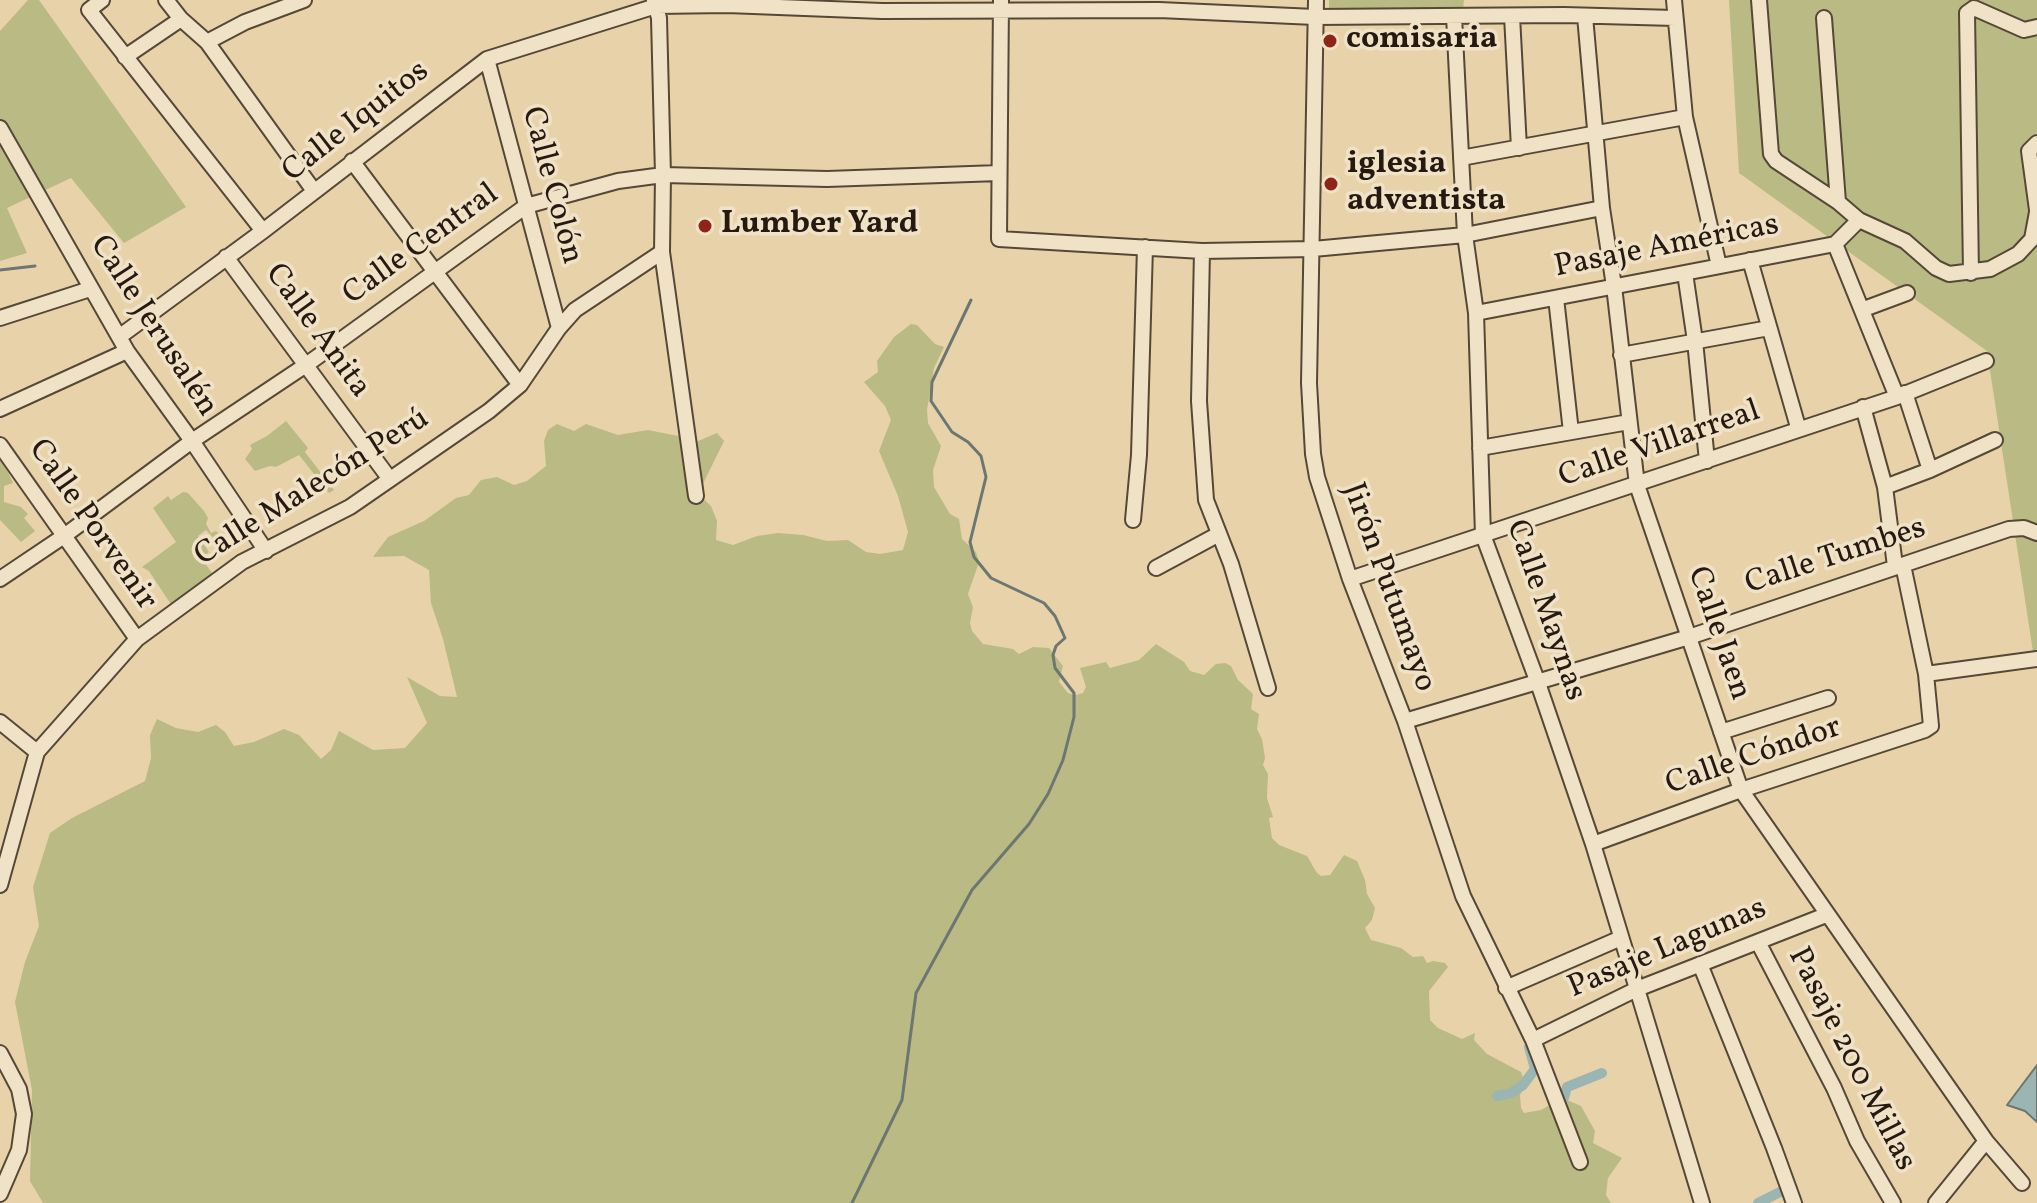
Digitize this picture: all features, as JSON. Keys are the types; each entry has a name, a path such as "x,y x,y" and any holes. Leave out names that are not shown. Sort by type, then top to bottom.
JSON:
{"street":[{"path":"102,0 89,10 263,231"},
{"path":"166,0 181,19 207,42 314,191"},
{"path":"207,42 245,22 304,0"},
{"name":"Jirón Putumayo","path":"1316,0 1309,383 1313,454 1324,504 1405,721 1463,896 1533,1040 1580,1162"},
{"path":"1674,0 1685,117 1719,266"},
{"path":"1759,0 1771,154 1776,161 1838,202 1859,220 1905,241 1936,268 1949,274 1971,273 1999,266 2026,247 2032,239 2037,211 2029,151 2037,143"},
{"path":"655,3 659,18 662,252 696,496"},
{"name":"Calle Iquitos","path":"119,337 487,59 655,3 882,11 1001,5 1159,5 1315,17 1512,16 1564,8 1585,16 1675,18"},
{"path":"1001,5 999,239 1202,251 1313,249 1465,235 1602,208"},
{"path":"1971,273 1967,13 1974,8 2024,30 2037,27"},
{"name":"Calle Maynas","path":"1454,16 1465,235 1476,313 1483,535 1593,844 1702,1203"},
{"path":"1512,16 1519,148"},
{"name":"Calle Jaen","path":"1585,16 1602,208 1637,485 1741,790 1986,1141 2022,1183"},
{"path":"1824,18 1838,202"},
{"path":"125,57 181,19"},
{"name":"Calle Colón","path":"487,59 559,328"},
{"path":"1461,158 1685,117"},
{"name":"Calle Jerusalén","path":"0,128 127,351 266,551"},
{"path":"352,161 520,385"},
{"name":"Calle Central","path":"0,579 64,536 192,441 306,365 526,206 618,181 663,175 827,179 999,173"},
{"path":"1859,220 1835,244 1930,470"},
{"name":"Pasaje Américas","path":"1476,313 1835,244"},
{"path":"1133,520 1139,455 1145,247"},
{"path":"1202,251 1199,401 1206,500 1231,564 1268,688"},
{"name":"Calle Malecón Perú","path":"37,752 137,639 242,562 350,507 489,411 520,385 575,310 662,252"},
{"name":"Calle Anita","path":"226,257 389,478"},
{"path":"1750,260 1798,427"},
{"path":"1685,273 1707,461"},
{"path":"0,318 90,289"},
{"path":"1864,309 1907,293"},
{"path":"1556,298 1571,432"},
{"path":"1621,355 1769,328"},
{"path":"0,409 127,351"},
{"name":"Calle Villarreal","path":"1350,579 1901,395 1986,361"},
{"path":"1863,407 1885,487 1899,566 1926,674 2037,659"},
{"path":"1480,448 1629,422"},
{"path":"1885,487 1995,440"},
{"name":"Calle Porvenir","path":"0,445 137,639"},
{"name":"Calle Tumbes","path":"1405,721 1689,637 2009,529 2024,528 2037,533"},
{"path":"1156,568 1219,534"},
{"name":"Calle Cóndor","path":"1593,844 1741,790 1925,730 1931,726 1926,674"},
{"path":"1721,732 1828,698"},
{"path":"0,722 37,752 0,885"},
{"name":"Pasaje Lagunas","path":"1533,1040 1637,989 1826,915"},
{"path":"1506,988 1621,938"},
{"name":"Pasaje 200 Millas","path":"1758,942 1834,1088 1857,1141 1893,1203"},
{"path":"1700,964 1794,1203"},
{"path":"0,1053 19,1089 24,1114 19,1150 0,1194"},
{"path":"1936,1203 1986,1141"}],"green space":[{"path":"28,0 39,0 186,207 124,243 71,178 7,208 27,253 0,261 0,31"},
{"path":"1329,0 1464,0 1463,10 1329,10"},
{"path":"1729,0 2037,0 2037,651 2033,652 1987,351 1739,173"},
{"path":"911,324 917,325 935,344 944,347 934,368 927,410 928,423 941,446 933,470 934,487 950,514 959,519 962,539 976,552 979,562 968,594 973,607 972,631 983,644 1013,649 1019,654 1033,647 1049,648 1063,666 1059,682 1068,693 1076,695 1083,693 1086,687 1080,668 1106,662 1110,668 1139,660 1156,644 1184,662 1190,671 1204,675 1216,664 1231,666 1238,680 1253,694 1251,709 1259,714 1257,729 1262,739 1263,765 1268,774 1267,798 1273,817 1269,818 1272,838 1279,845 1307,856 1321,876 1330,875 1344,855 1357,861 1367,894 1375,908 1372,920 1365,928 1371,940 1401,948 1413,957 1423,956 1427,963 1445,963 1448,967 1429,991 1430,1020 1438,1028 1462,1039 1475,1033 1474,1040 1487,1054 1521,1072 1525,1084 1520,1095 1524,1113 1541,1110 1562,1098 1581,1106 1595,1131 1593,1143 1622,1158 1608,1178 1606,1195 1611,1203 43,1203 30,1181 32,1090 15,1002 25,962 39,926 33,887 50,833 72,818 145,781 151,758 150,735 157,719 176,728 198,732 216,725 234,746 254,742 284,729 299,735 321,759 331,750 339,731 373,750 405,748 427,723 407,677 440,696 457,697 431,603 429,570 404,556 373,557 388,537 424,521 456,498 469,495 481,480 497,477 514,485 527,481 546,466 544,441 548,430 557,424 574,431 586,424 618,435 648,430 696,442 717,433 724,441 698,494 711,506 717,521 716,540 733,545 757,536 778,533 827,541 848,540 866,552 880,554 903,550 908,532 898,496 879,451 891,420 885,406 864,382 878,372 877,361 894,337"},
{"path":"286,421 308,448 305,452 334,490 329,493 299,455 276,467 255,471 245,459 252,449 250,445"},
{"path":"0,454 13,483 4,486 4,502 21,507 28,514 24,518 35,531 21,542 0,520"},
{"path":"183,492 188,493 204,511 211,533 216,531 225,541 220,545 206,530 198,536 209,552 202,559 212,573 172,606 149,571 142,567 176,542 153,508 168,496 171,500"}],"water":[{"path":"2037,1065 2037,1122 2025,1111 2007,1105"}],"waterway":[{"path":"0,270 35,266"},
{"path":"852,1203 902,1100 916,993 972,890 1029,824 1048,794 1063,760 1074,717 1074,693 1055,668 1053,655 1056,646 1065,638 1055,616 1044,603 991,578 974,557 970,542 986,477 981,456 968,442 952,432 931,401 932,382 971,300"},
{"path":"1497,1096 1511,1093 1523,1085 1535,1069 1529,1047"},
{"path":"1564,1098 1567,1087 1602,1073"},
{"path":"1758,1203 1788,1188"}],"place":[{"name":"comisaria","path":"1330,41"},
{"name":"iglesia adventista","path":"1331,184"},
{"name":"Lumber Yard","path":"705,226"}]}
